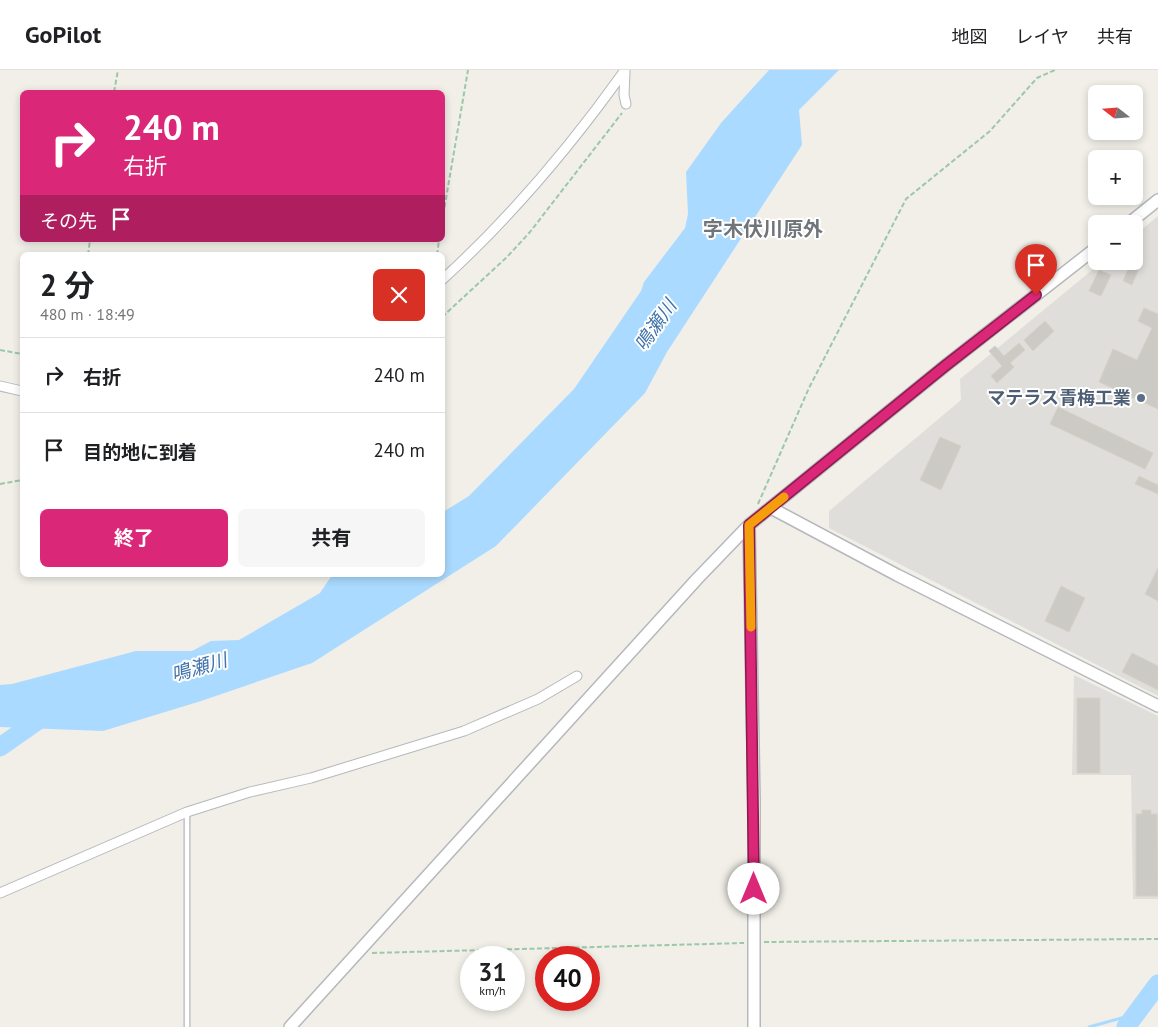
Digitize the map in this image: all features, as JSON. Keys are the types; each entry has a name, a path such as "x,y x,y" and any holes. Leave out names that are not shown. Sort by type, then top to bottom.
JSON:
{"street":[{"path":"625,70 624,95 626,104"},
{"path":"445,277 489,238 544,175 625,70"},
{"path":"1139,215 1158,200"},
{"path":"290,1027 676,601 749,525 945,366 1088,254"},
{"path":"0,386 20,391"},
{"path":"771,508 897,575 1158,706"},
{"path":"749,525 754,801 754,1027"},
{"path":"0,893 187,812 250,792 311,778 464,731 538,699 577,676"}],"lane":[{"path":"187,812 187,1027"}],"path":[{"path":"114,90 118,70"},
{"path":"445,204 468,70"},
{"path":"749,525 809,388 906,199 984,135 1037,78 1055,70"},
{"path":"445,315 493,271 530,232 622,115 626,104"},
{"path":"0,350 20,354"},
{"path":"0,484 20,480"},
{"path":"385,952 753,943 1158,939"}],"shaded area":[{"path":"1158,216 1158,696 829,528 829,511 961,400 960,379 1092,270 1143,270 1143,228"},
{"path":"1074,675 1158,716 1158,899 1133,899 1131,775 1072,775"}],"water":[{"name":"鳴瀬川","path":"769,70 839,70 799,110 802,145 667,352 645,393 496,546 312,663 201,701 103,731 0,727 0,685 12,684 136,651 192,651 211,641 239,640 320,593 331,577 445,577 445,511 469,496 574,389 641,291 644,282 685,228 688,214 686,172 721,123"}],"building":[{"path":"1099,270 1111,275 1101,296 1089,291"},
{"path":"1128,270 1138,270 1132,285 1123,281"},
{"path":"1144,308 1158,314 1158,409 1099,382 1113,349 1137,360 1152,328 1138,321"},
{"path":"1045,321 1054,331 1033,351 1024,340"},
{"path":"1019,343 1025,350 1010,363 1014,367 997,383 991,376 1002,366 989,351 995,346 1004,356"},
{"path":"1058,407 1153,453 1145,469 1050,424"},
{"path":"940,437 961,446 941,490 920,480"},
{"path":"1139,476 1158,485 1158,494 1135,484"},
{"path":"1158,568 1158,601 1145,594"},
{"path":"1061,586 1085,598 1069,632 1045,621"},
{"path":"1132,653 1158,666 1158,690 1122,672"},
{"path":"1077,698 1100,698 1100,773 1077,773"},
{"path":"1142,810 1151,810 1151,814 1157,814 1158,896 1136,896 1136,814 1142,814"}],"waterway":[{"path":"0,747 47,714"},
{"path":"1126,1027 1158,984"},
{"path":"1089,1027 1136,1014"}],"slow traffic":[{"path":"751,627 749,525 784,497"}],"place":[{"name":"マテラス青梅工業","path":"1141,398"}],"district":[{"name":"字木伏川原外","path":"763,229"}],"route":[{"path":"754,889 749,525 945,366 1036,295"}]}
